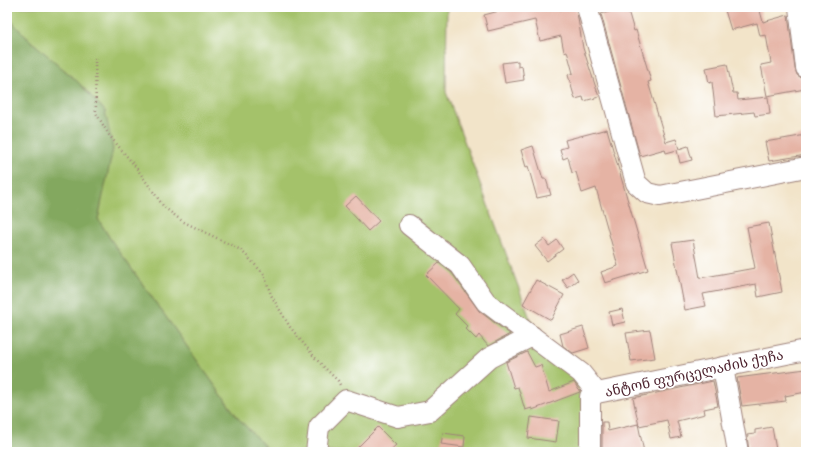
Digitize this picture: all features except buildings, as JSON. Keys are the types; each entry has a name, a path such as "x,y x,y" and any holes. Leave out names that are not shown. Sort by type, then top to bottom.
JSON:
{"street":[{"path":"587,7 636,183 647,193 660,196 806,167"},
{"path":"799,7 806,68"},
{"name":"ანტონ ფურცელაძის ქუჩა","path":"409,225 460,265 486,302 582,373 597,393 806,350"},
{"path":"316,452 319,427 346,400 398,417 430,411 489,358 532,336"},
{"path":"723,367 738,452"},
{"path":"590,452 590,397 597,393"}],"path":[{"path":"95,58 96,113 109,136 135,166 164,207 182,221 241,250 264,274 271,295 290,327 317,360 338,381 346,400"}],"green space":[{"path":"7,7 447,7 446,92 531,321 598,401 597,452 270,452 238,418 111,240 98,219 104,188 105,111 77,81 24,35 7,16"},
{"path":"7,16 24,35 77,81 105,111 113,149 98,219 111,240 238,418 270,452 7,452"}]}
